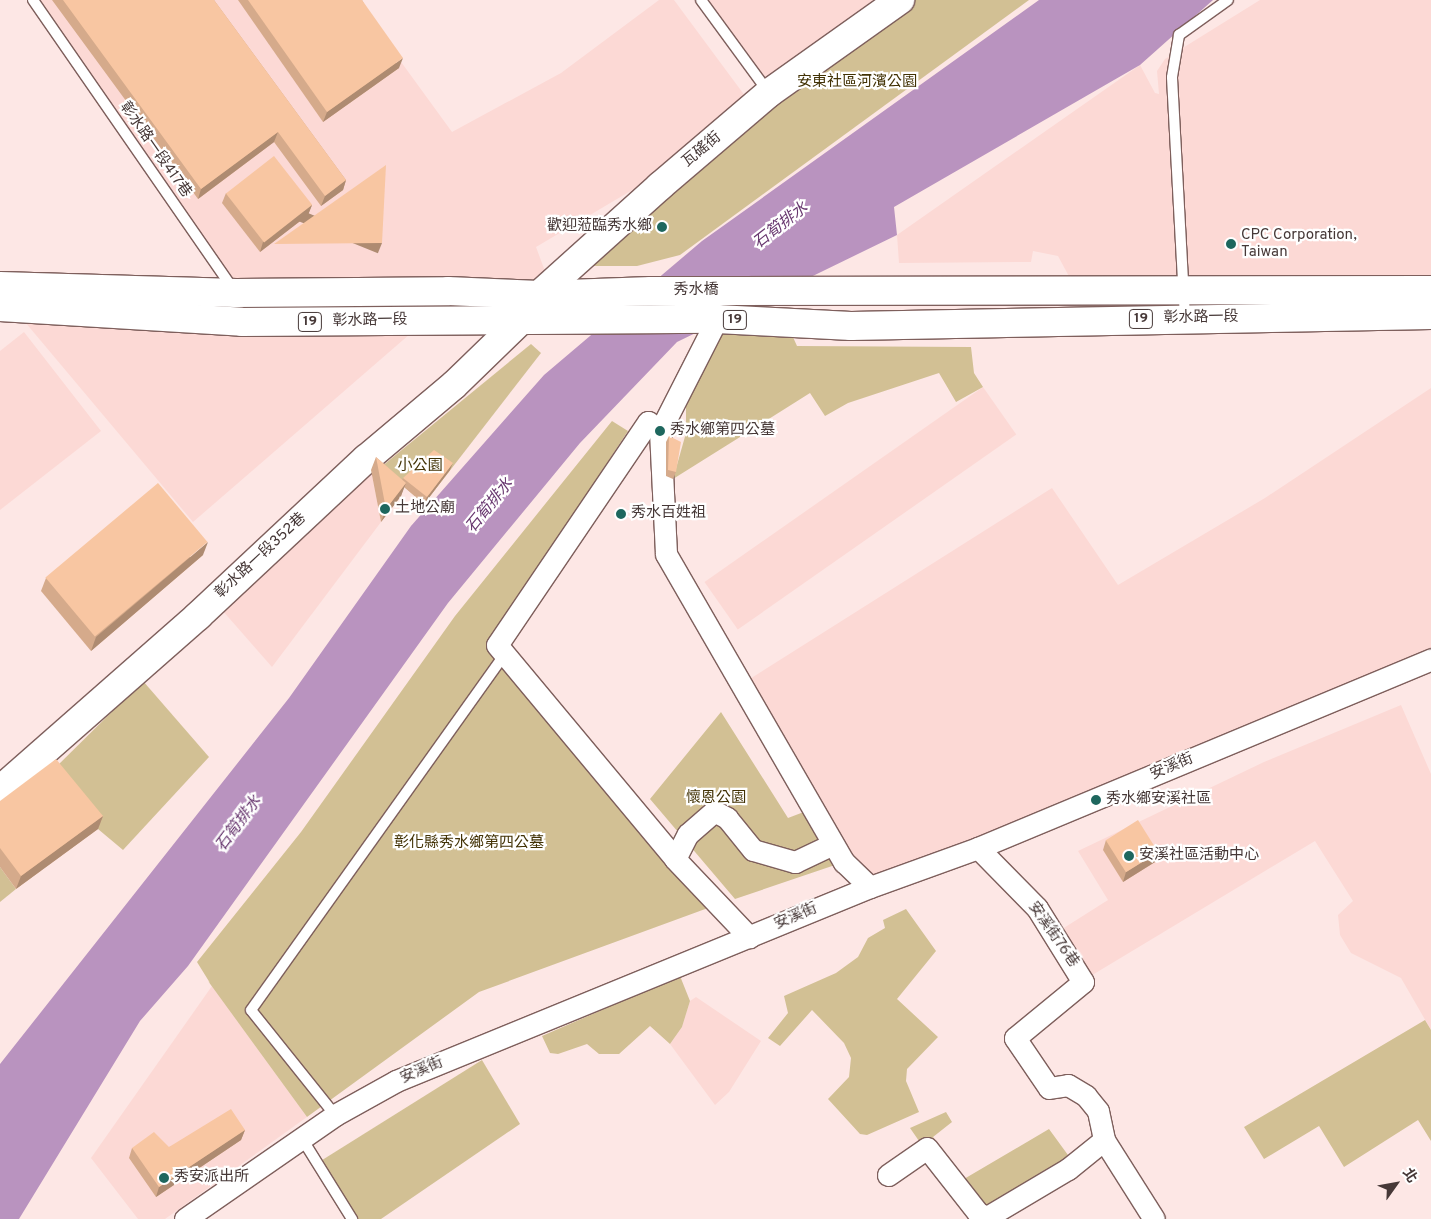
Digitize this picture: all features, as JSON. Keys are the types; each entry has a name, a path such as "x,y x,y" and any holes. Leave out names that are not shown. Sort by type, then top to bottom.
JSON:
{"main road":[{"name":"瓦磘街","path":"521,320 539,296 660,186 769,93 900,0"},
{"name":"彰水路一段","path":"0,286 236,293 448,291 539,296"},
{"name":"彰水路一段","path":"852,291 1184,288 1430,307"},
{"name":"秀水橋","path":"539,296 652,291 852,291"},
{"name":"彰水路一段","path":"0,307 242,322 620,319"},
{"name":"彰水路一段","path":"851,326 1185,318 1430,307"},
{"name":"秀水橋","path":"620,319 717,320 851,326"},
{"name":"彰水路一段352巷","path":"0,790 198,616 366,459 454,385 521,320"}],"street":[{"path":"717,320 660,431 666,554 844,862 870,886"},
{"path":"660,431 648,422 497,646 675,859 749,937"},
{"name":"安溪街","path":"185,1219 301,1137 335,1115 396,1081 870,886 978,848 1431,660"},
{"path":"675,859 688,834 714,811 727,818 753,850 795,862 833,844"},
{"name":"安溪街76巷","path":"978,848 1037,908 1078,971 1083,982 1015,1038 1050,1088 1059,1084 1068,1085 1086,1096 1098,1111 1104,1140 1154,1219"},
{"path":"888,1175 927,1148 978,1214 987,1217 1068,1169 1104,1140"}],"lane":[{"name":"彰水路一段417巷","path":"32,0 236,293 242,322"},
{"path":"701,0 769,93"},
{"path":"1185,318 1174,69 1179,35 1228,0"},
{"path":"335,1115 251,1010 504,654"},
{"path":"301,1137 352,1219"}],"shaded area":[{"path":"28,0 356,0 452,132 561,73 659,0 674,0 751,104 644,183 536,247 549,282 233,287"},
{"path":"698,0 900,0 768,94"},
{"path":"1260,0 1431,0 1431,286 1071,280 1058,256 1033,251 1031,262 899,263 897,235 1140,65 1155,93 1159,94 1157,71 1165,59"},
{"path":"25,322 418,327 193,522"},
{"path":"24,332 101,431 0,510 0,351"},
{"path":"983,387 1016,435 738,630 704,582"},
{"path":"1431,388 1431,656 870,892 742,684 1052,488 1118,585 1265,498"},
{"path":"371,470 381,522 272,667 222,610"},
{"path":"1401,705 1431,774 1431,1030 1401,978 1351,953 1340,935 1338,915 1353,901 1315,841 1079,983 1048,938 1108,900 1078,851 1264,762"},
{"name":"秀安派出所","path":"212,986 307,1117 165,1219 138,1219 91,1158"},
{"path":"696,997 761,1041 729,1092 715,1105 670,1044 682,1027 690,1001"}],"green space":[{"name":"安東社區河濱公園","path":"915,0 1029,0 680,255 637,266 563,266 838,55"},
{"path":"722,326 788,326 797,346 971,347 974,373 983,387 956,402 939,373 848,403 825,416 810,393 673,479 686,433 686,402"},
{"name":"小公園","path":"531,344 541,353 424,504 381,467"},
{"name":"彰化縣秀水鄉第四公墓","path":"612,421 628,431 488,645 708,908 479,992 307,1117 208,981 210,983 197,962 301,832 455,616"},
{"path":"143,681 209,757 123,850 98,829 51,772"},
{"name":"懷恩公園","path":"721,712 788,818 809,810 838,864 735,899 650,799"},
{"path":"0,867 16,889 0,902"},
{"path":"906,909 936,951 897,999 938,1037 907,1069 906,1081 919,1112 867,1135 860,1134 828,1099 849,1077 851,1058 844,1043 812,1010 780,1046 768,1038 788,1013 784,996 836,973 858,957 868,938 885,928 883,920"},
{"path":"680,976 690,1001 682,1027 670,1044 650,1026 619,1054 599,1054 587,1044 558,1054 550,1053 542,1036"},
{"path":"1425,1020 1431,1030 1431,1141 1418,1120 1344,1167 1319,1126 1264,1159 1244,1127"},
{"path":"482,1060 520,1124 381,1219 354,1219 319,1162"},
{"path":"946,1112 952,1122 933,1137 964,1179 1049,1129 1076,1166 973,1219 910,1128"}],"water":[{"name":"石筍排水","path":"1039,0 1213,0 1140,65 894,207 897,235 677,342 580,443 448,603 188,966 140,1021 19,1219 0,1219 0,1064 289,698 411,526 544,375 702,241"}],"building":[{"path":"63,0 214,0 346,180 325,196 278,132 201,189"},
{"path":"248,0 362,0 403,58 327,112"},
{"path":"274,156 312,205 264,242 226,194"},
{"path":"386,165 382,243 274,244"},
{"path":"669,436 681,442 676,472 668,470"},
{"path":"434,450 453,463 427,497 403,478"},
{"path":"376,457 406,483 386,509"},
{"path":"158,483 207,542 95,636 45,577"},
{"path":"56,759 103,816 21,876 0,848 0,801"},
{"name":"安溪社區活動中心","path":"1138,820 1158,852 1126,872 1106,840"},
{"name":"秀安派出所","path":"231,1109 245,1130 159,1187 132,1148 154,1132 169,1147"}],"place":[{"name":"歡迎蒞臨秀水鄉","path":"662,227"},
{"name":"CPC Corporation, Taiwan","path":"1231,244"},
{"name":"秀水鄉第四公墓","path":"660,431"},
{"name":"土地公廟","path":"385,509"},
{"name":"秀水百姓祖","path":"621,514"},
{"name":"秀水鄉安溪社區","path":"1096,800"},
{"name":"安溪社區活動中心","path":"1129,856"},
{"name":"秀安派出所","path":"164,1178"}]}
